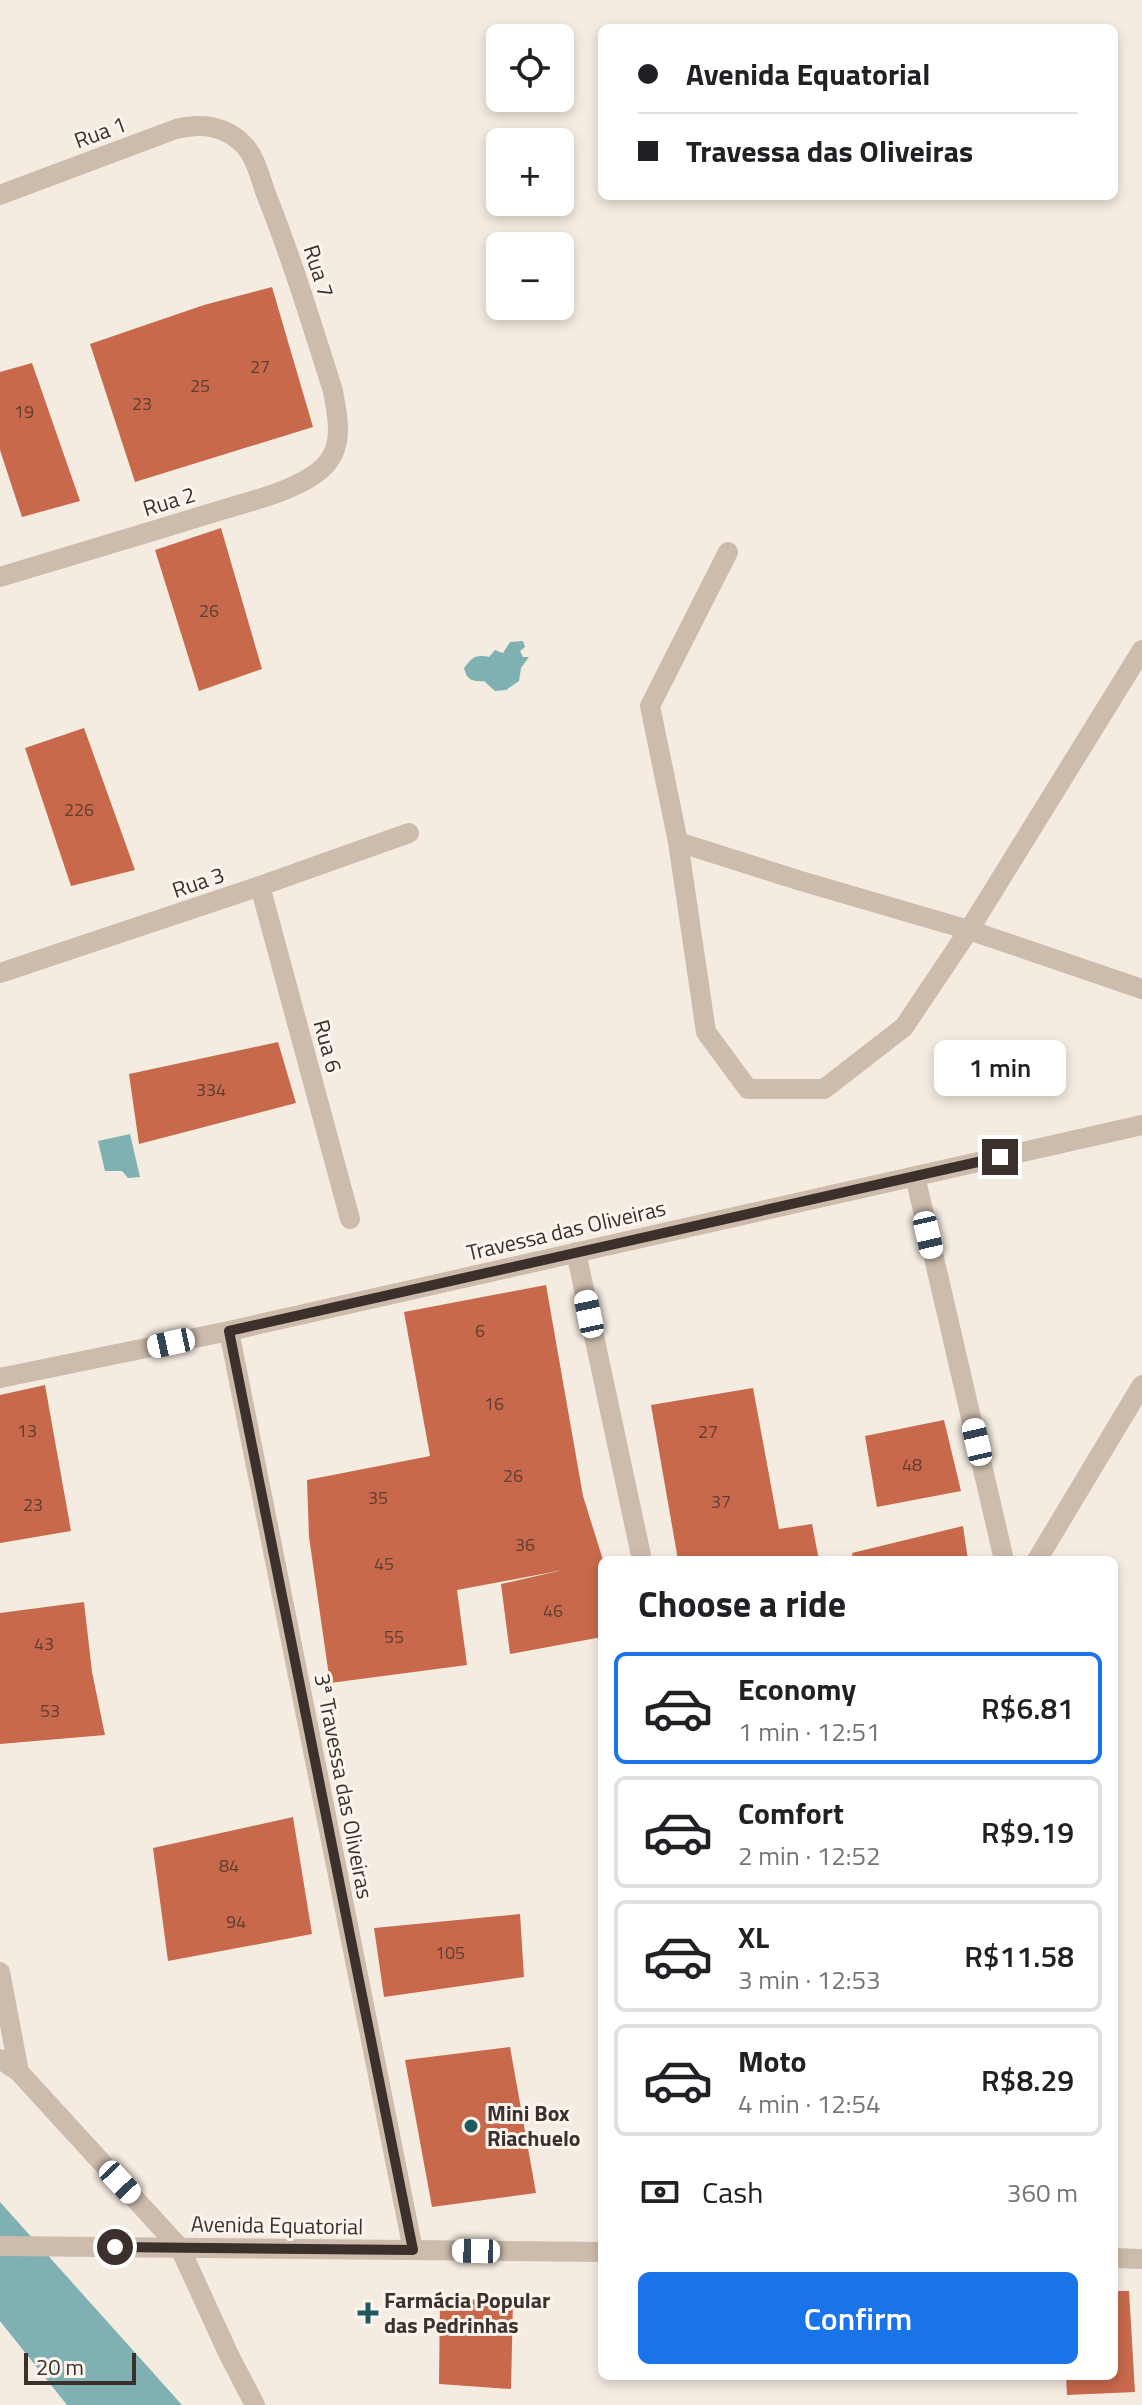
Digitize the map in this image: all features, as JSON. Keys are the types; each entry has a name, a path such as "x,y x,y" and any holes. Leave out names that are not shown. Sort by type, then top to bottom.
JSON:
{"street":[{"name":"Rua 1","path":"0,195 176,129 191,126 219,129"},
{"name":"Rua 7","path":"219,129 242,142 250,152 284,240 333,391 338,415 336,446"},
{"name":"Rua 2","path":"0,577 178,524 299,483 326,465 336,446"},
{"path":"728,552 650,706 678,842 706,1032 748,1089 824,1089 904,1027 969,930 1142,650"},
{"name":"Rua 3","path":"0,973 409,833"},
{"path":"678,842 969,930 1142,989"},
{"name":"Rua 6","path":"260,886 350,1219"},
{"name":"Travessa das Oliveiras","path":"0,1378 229,1331 1142,1125"},
{"path":"915,1176 1003,1556"},
{"path":"576,1252 641,1556"},
{"name":"3ª Travessa das Oliveiras","path":"229,1331 413,2250"},
{"path":"1039,1556 1142,1385"},
{"path":"0,1972 19,2072"},
{"path":"0,2059 19,2072 180,2248 255,2405"},
{"name":"Avenida Equatorial","path":"0,2246 598,2252"},
{"path":"1118,2258 1142,2259"}],"water":[{"path":"523,641 525,647 520,651 523,657 529,657 521,668 519,681 506,690 495,691 484,681 468,678 464,668 469,661 475,657 489,657 495,650 503,653 510,642"},
{"path":"130,1134 140,1177 128,1178 122,1171 105,1171 98,1141"},
{"path":"0,2202 182,2405 67,2405 0,2321"}],"building":[{"path":"272,287 313,427 135,482 90,344 204,305"},
{"path":"32,363 80,501 22,517 0,450 0,372"},
{"path":"221,528 262,669 199,691 155,550"},
{"path":"84,728 135,870 71,886 25,748"},
{"path":"278,1042 296,1103 139,1144 129,1074"},
{"path":"546,1285 583,1496 602,1556 598,1556 598,1638 510,1654 501,1584 563,1570 457,1590 467,1665 330,1683 309,1537 307,1480 430,1456 404,1312"},
{"path":"45,1385 71,1531 0,1543 0,1395"},
{"path":"753,1388 779,1529 812,1524 818,1556 677,1556 651,1405"},
{"path":"944,1420 961,1491 877,1507 865,1436"},
{"path":"963,1526 967,1556 852,1556 852,1553"},
{"path":"84,1602 92,1672 105,1735 0,1744 0,1613"},
{"path":"293,1817 312,1934 168,1961 153,1848"},
{"path":"520,1914 524,1977 384,1997 374,1928"},
{"name":"Mini Box Riachuelo","path":"510,2047 536,2193 432,2207 405,2060"},
{"path":"1118,2291 1129,2291 1135,2392 1067,2395 1066,2380 1118,2380"},
{"path":"440,2299 513,2300 511,2389 439,2384"}],"place":[{"name":"Mini Box Riachuelo","path":"471,2126"},
{"name":"Farmácia Popular das Pedrinhas","path":"368,2313"}],"route":[{"path":"115,2247 413,2250 229,1331 1000,1157"}]}
